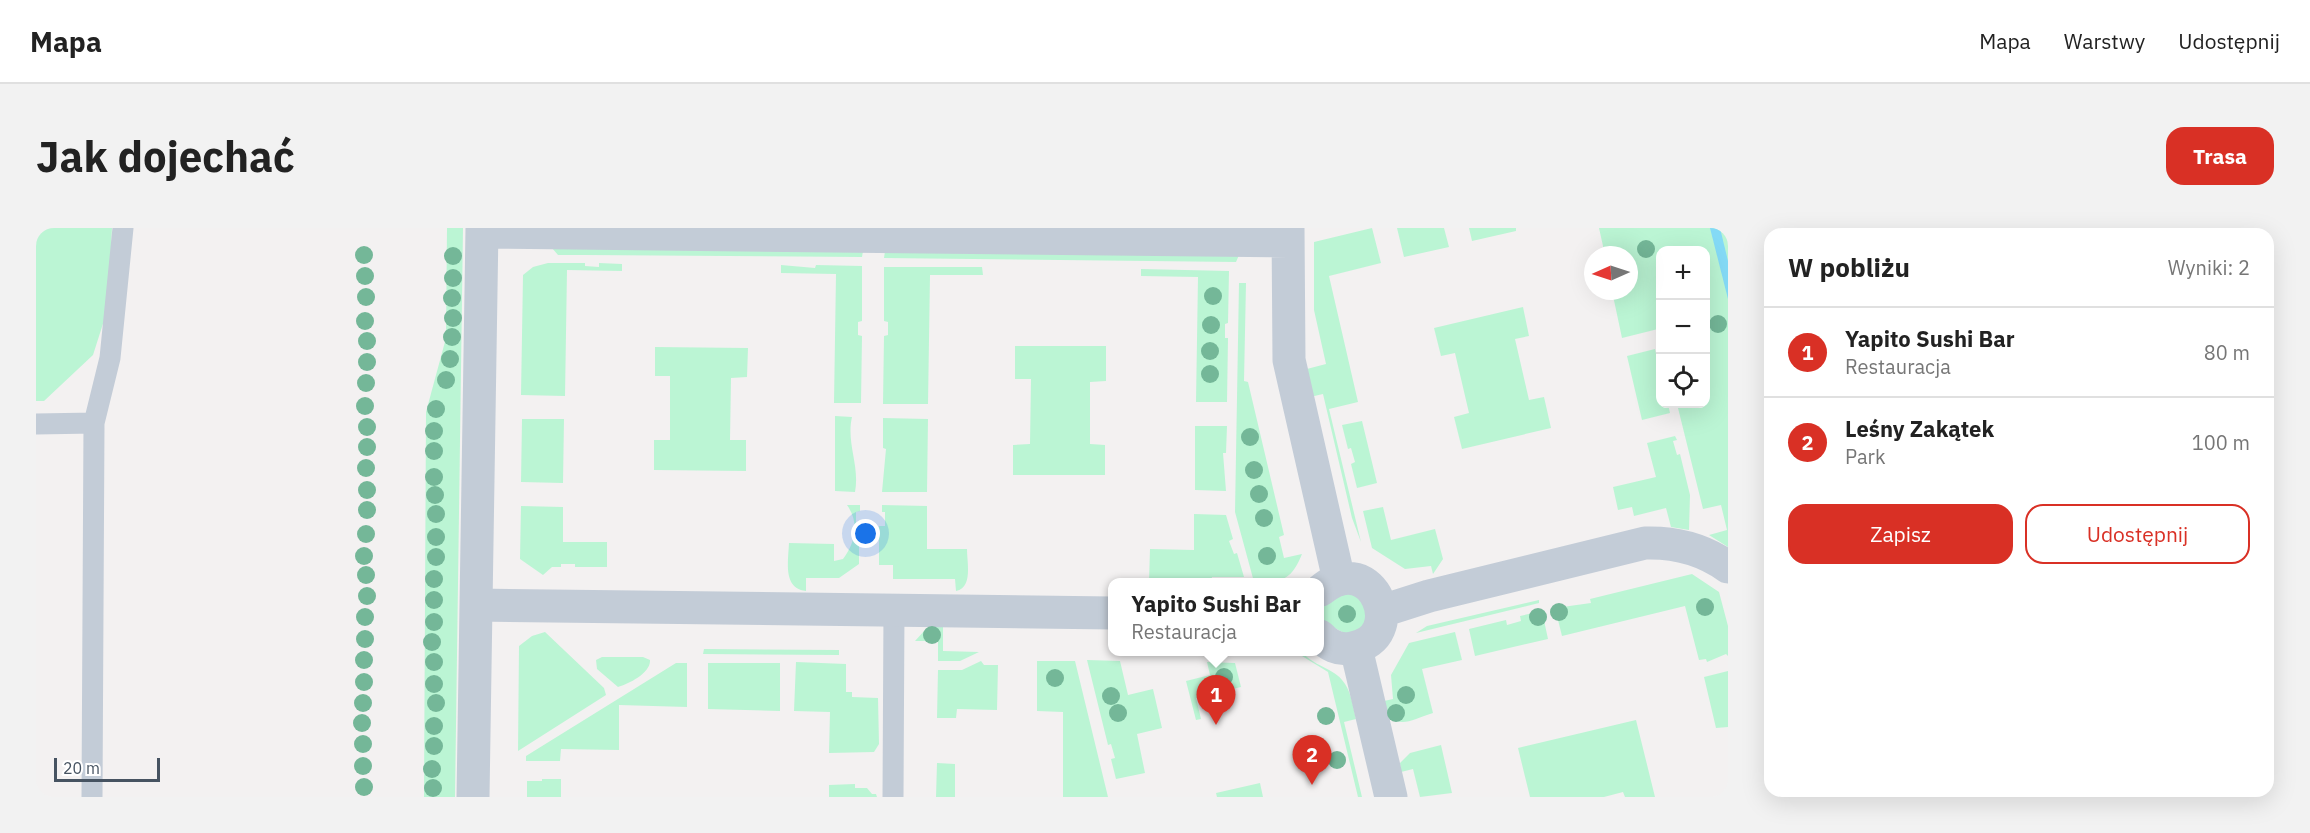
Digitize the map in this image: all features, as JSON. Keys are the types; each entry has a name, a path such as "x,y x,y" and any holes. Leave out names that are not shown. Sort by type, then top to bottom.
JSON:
{"street":[{"path":"473,797 482,230 1288,235 1289,360 1329,585 1355,579 1367,585 1377,595 1382,611 1377,633 1368,642 1356,648 1333,646 1324,639"},
{"path":"1382,611 1429,596 1645,543 1694,548 1728,567"},
{"path":"476,605 1108,613"},
{"path":"1356,648 1391,797"}],"lane":[{"path":"92,797 94,423 110,358 123,228"},
{"path":"36,424 94,423"},
{"path":"893,797 894,609"}],"green space":[{"path":"36,228 112,228 108,308 93,355 44,401 36,401"},
{"path":"447,228 463,228 455,797 424,797 426,412 446,338"},
{"path":"1372,228 1381,263 1329,276 1358,402 1329,409 1361,542 1352,518 1323,394 1310,397 1303,370 1326,364 1314,310 1314,242"},
{"path":"1397,228 1444,228 1449,247 1404,257"},
{"path":"1469,228 1516,228 1516,231 1472,241"},
{"path":"1599,228 1728,228 1728,547 1709,535 1727,530 1721,505 1703,509 1678,408 1710,408 1710,246 1656,246 1656,330 1622,338 1614,300 1638,300 1638,246 1603,246"},
{"path":"552,248 863,251 862,257 558,255"},
{"path":"885,251 1239,255 1236,262 884,258"},
{"path":"548,263 585,263 585,266 599,267 599,263 622,264 622,271 567,270 565,396 521,395 523,275 533,267"},
{"path":"781,265 815,268 816,265 862,266 862,321 858,322 858,335 862,336 861,403 834,403 836,274 781,273"},
{"path":"884,267 982,267 983,275 930,275 928,404 883,404 884,336 888,335 888,322 884,321"},
{"path":"1141,269 1229,271 1228,323 1225,324 1225,338 1228,338 1227,402 1196,402 1198,277 1141,276"},
{"path":"1239,283 1246,283 1244,381 1248,382 1284,535 1279,537 1284,558 1302,554 1289,575 1284,578 1253,578 1235,512"},
{"path":"1523,307 1529,336 1515,339 1529,400 1544,397 1551,428 1462,449 1454,417 1469,413 1455,353 1441,356 1434,328"},
{"path":"1015,346 1106,346 1106,381 1090,382 1090,444 1105,445 1105,475 1013,475 1013,445 1030,444 1031,379 1015,379"},
{"path":"655,347 748,348 747,377 731,378 730,440 746,440 746,471 654,470 654,440 670,440 670,376 655,376"},
{"path":"1655,349 1656,408 1669,408 1670,413 1642,420 1627,356"},
{"path":"835,416 852,417 855,492 835,491"},
{"path":"883,418 928,419 927,492 882,492 886,449 883,448"},
{"path":"522,419 564,419 563,483 521,482"},
{"path":"1362,421 1377,483 1357,488 1351,464 1355,462 1351,448 1348,449 1342,425"},
{"path":"1195,426 1227,426 1226,453 1223,453 1226,491 1195,490"},
{"path":"1675,436 1677,440 1673,441 1677,455 1680,454 1690,495 1689,530 1671,527 1666,508 1634,516 1632,507 1618,510 1613,487 1656,477 1647,443"},
{"path":"847,505 860,505 860,511 856,512 856,525 859,526 859,564 839,578 806,578 806,591 799,589 790,580 788,573 789,543 834,544 834,561 843,559 851,546 855,526"},
{"path":"882,505 927,506 927,549 967,549 968,574 965,585 961,589 956,591 955,579 893,579 893,565 879,565 879,526 885,526 885,512 882,512"},
{"path":"521,506 563,507 563,542 607,542 607,567 575,567 575,564 561,564 561,567 552,567 543,575 520,559"},
{"path":"1383,507 1391,540 1435,529 1443,559 1433,574 1431,566 1405,569 1372,548 1363,511"},
{"path":"1194,514 1226,515 1233,539 1229,541 1234,554 1237,553 1244,577 1149,578 1150,549 1194,550"},
{"path":"1692,574 1719,592 1728,626 1728,656 1726,654 1707,662 1706,659 1699,660 1685,606 1562,636 1555,608 1591,603 1590,599"},
{"path":"1349,588 1373,611 1355,639 1324,622 1324,604"},
{"path":"1539,600 1539,603 1416,633 1427,626"},
{"path":"1542,611 1548,639 1475,656 1469,629 1506,620 1507,625 1521,621 1520,616"},
{"path":"943,625 943,651 979,652 960,661 938,661 938,641 915,641 925,630"},
{"path":"545,632 604,688 606,695 518,751 519,646 532,636"},
{"path":"1455,632 1462,660 1422,669 1433,713 1403,722 1392,718 1384,701 1393,699 1391,675 1409,643"},
{"path":"704,649 839,650 839,655 703,654"},
{"path":"1302,656 1330,670 1347,687 1356,719 1344,722 1362,797 1358,797 1328,672"},
{"path":"602,657 643,657 650,660 643,673 633,681 618,687 597,669 596,660"},
{"path":"1087,660 1120,661 1128,695 1153,689 1162,728 1137,734 1145,773 1116,779 1111,759 1115,758 1111,744 1108,745"},
{"path":"981,661 984,665 998,665 997,710 957,709 956,718 937,718 938,670 962,670"},
{"path":"1037,661 1075,661 1108,797 1063,797 1063,712 1037,711"},
{"path":"796,662 846,664 846,692 852,692 852,697 878,698 879,744 874,752 829,753 830,712 794,711"},
{"path":"1207,662 1235,663 1241,687 1196,698 1201,719 1196,720 1186,681 1210,675"},
{"path":"676,663 687,663 687,707 619,705 619,750 561,749 560,761 526,761 526,756"},
{"path":"708,663 780,663 780,711 708,709"},
{"path":"1728,671 1728,727 1716,728 1704,677"},
{"path":"1636,720 1655,797 1625,797 1623,792 1604,797 1530,797 1518,748"},
{"path":"1441,745 1452,793 1420,797 1413,769 1401,772 1400,763 1410,753"},
{"path":"937,763 955,764 955,797 936,797"},
{"path":"542,779 561,779 561,797 527,797 527,781 542,781"},
{"path":"1260,783 1263,797 1217,797 1216,793"},
{"path":"855,784 855,788 867,788 877,797 829,797 829,785"}],"water":[{"path":"1710,228 1720,228 1728,261 1728,299"}],"place":[{"name":"Yapito Sushi Bar","path":"1216,725"},
{"name":"Leśny Zakątek","path":"1312,785"}]}
